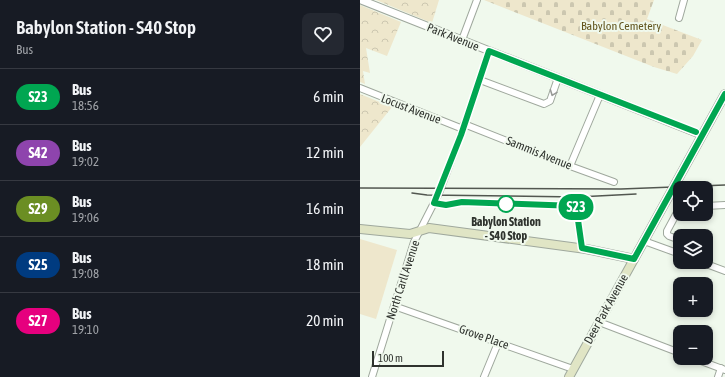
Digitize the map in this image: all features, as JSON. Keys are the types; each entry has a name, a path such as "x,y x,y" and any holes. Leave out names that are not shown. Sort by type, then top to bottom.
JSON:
{"main road":[{"name":"Deer Park Avenue","path":"569,377 702,135 724,99"},
{"path":"360,229 410,234 429,228 586,249 634,259"}],"street":[{"name":"Park Avenue","path":"361,0 702,135"},
{"path":"462,40 477,0"},
{"path":"679,18 684,0"},
{"name":"North Carll Avenue","path":"372,377 414,242 439,193 464,126 489,51"},
{"path":"480,80 544,104 550,101 558,78"},
{"name":"Locust Avenue","path":"360,88 464,126"},
{"path":"570,166 600,95"},
{"name":"Sammis Avenue","path":"464,126 614,182"},
{"path":"713,206 725,205"},
{"path":"673,221 667,234 673,237"},
{"path":"644,241 673,251"},
{"path":"713,266 725,271"},
{"name":"Grove Place","path":"394,306 573,369"},
{"path":"599,322 673,350"},
{"path":"484,377 498,343"},
{"path":"712,365 723,369 718,377"}],"green space":[{"path":"376,0 439,0 432,23"},
{"name":"Babylon Cemetery","path":"484,0 654,0 647,19 702,40 693,56 677,74 654,67"},
{"path":"360,5 401,22 387,56 366,48 370,73 363,71 365,84 360,82"},
{"path":"360,94 392,107 360,147"},
{"path":"360,239 397,250 376,319 360,314"}],"railway":[{"path":"360,188 621,189 725,185"},
{"path":"412,193 427,195 578,197 636,194"}],"bus line":[{"name":"S23","path":"696,132 489,51 461,135 434,203 446,205 462,202 576,206 582,248 634,259 725,94"}],"place":[{"name":"Babylon Station - S40 Stop","path":"506,204"}]}
